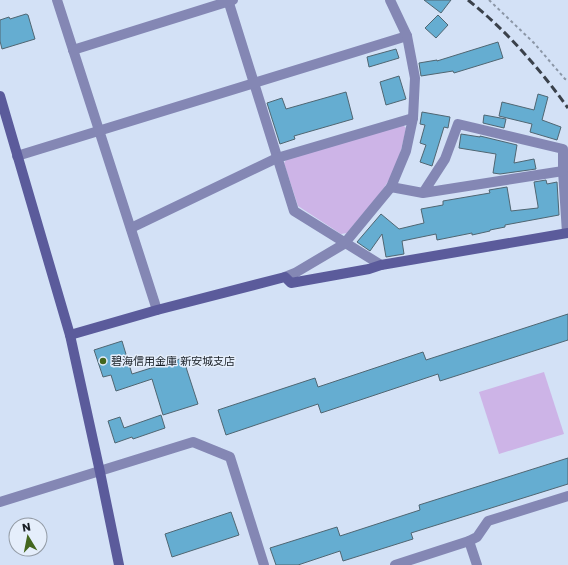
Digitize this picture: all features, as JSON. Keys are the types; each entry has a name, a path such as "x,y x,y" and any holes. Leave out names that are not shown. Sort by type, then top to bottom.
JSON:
{"street":[{"path":"57,0 157,310"},
{"path":"73,50 230,0 294,211 344,244 381,265"},
{"path":"70,335 157,310 285,277 295,273 344,244 390,187 406,151 413,118 415,78 407,36 390,0"},
{"path":"17,156 407,36"},
{"path":"0,96 70,335 119,565"},
{"path":"131,228 277,158 413,118"},
{"path":"285,277 291,283 369,270 381,265 568,233 563,171 563,149 458,124 445,158 423,193"},
{"path":"390,187 423,193 563,171"},
{"path":"0,502 193,442 230,457 264,565"},
{"path":"395,565 469,541 477,536 488,521 568,496"},
{"path":"469,541 477,565"}],"path":[{"path":"489,0 534,43 565,79 568,80"}],"shaded area":[{"path":"402,124 406,128 401,151 389,181 347,233 341,234 298,206 284,163 288,157"},
{"path":"544,372 564,434 499,454 479,392"}],"building":[{"path":"424,0 451,0 441,13"},
{"path":"26,14 28,15 35,39 2,49 0,41 0,20 9,17 10,19"},
{"path":"438,15 448,25 436,38 425,28"},
{"path":"498,42 503,58 454,73 453,71 421,76 419,63 437,61"},
{"path":"396,49 399,58 369,67 367,57"},
{"path":"399,76 406,99 386,105 380,82"},
{"path":"346,92 353,119 294,136 295,139 280,144 267,103 282,98 286,109"},
{"path":"538,94 548,97 542,120 561,127 557,140 530,132 532,124 499,116 502,102 534,110"},
{"path":"422,112 450,117 448,128 444,127 432,166 420,162 426,145 420,143 425,125 420,124"},
{"path":"484,115 506,119 504,128 483,123"},
{"path":"461,134 480,136 517,145 514,163 534,159 536,169 500,174 493,173 496,154 459,148"},
{"path":"546,180 547,184 557,182 559,215 505,225 505,227 472,235 472,233 437,240 436,234 402,241 404,254 386,257 382,234 370,251 357,242 381,214 399,229 424,223 421,209 443,205 443,201 490,193 489,190 507,187 511,211 538,208 534,182"},
{"path":"568,314 568,340 440,381 438,374 321,413 318,404 226,435 218,410 315,378 318,387 423,352 426,360"},
{"path":"122,341 132,374 183,358 198,404 163,415 152,379 116,391 111,375 103,377 94,350"},
{"path":"161,415 165,428 133,439 132,437 115,443 108,421 120,417 124,428"},
{"path":"568,458 568,484 411,533 413,539 343,561 340,551 298,565 276,565 270,548 337,527 340,536 420,510 419,505"},
{"path":"231,512 239,535 172,557 165,534"}],"railway":[{"path":"468,0 496,24 522,51 568,108"}],"place":[{"name":"碧海信用金庫 新安城支店","path":"103,361"}]}
